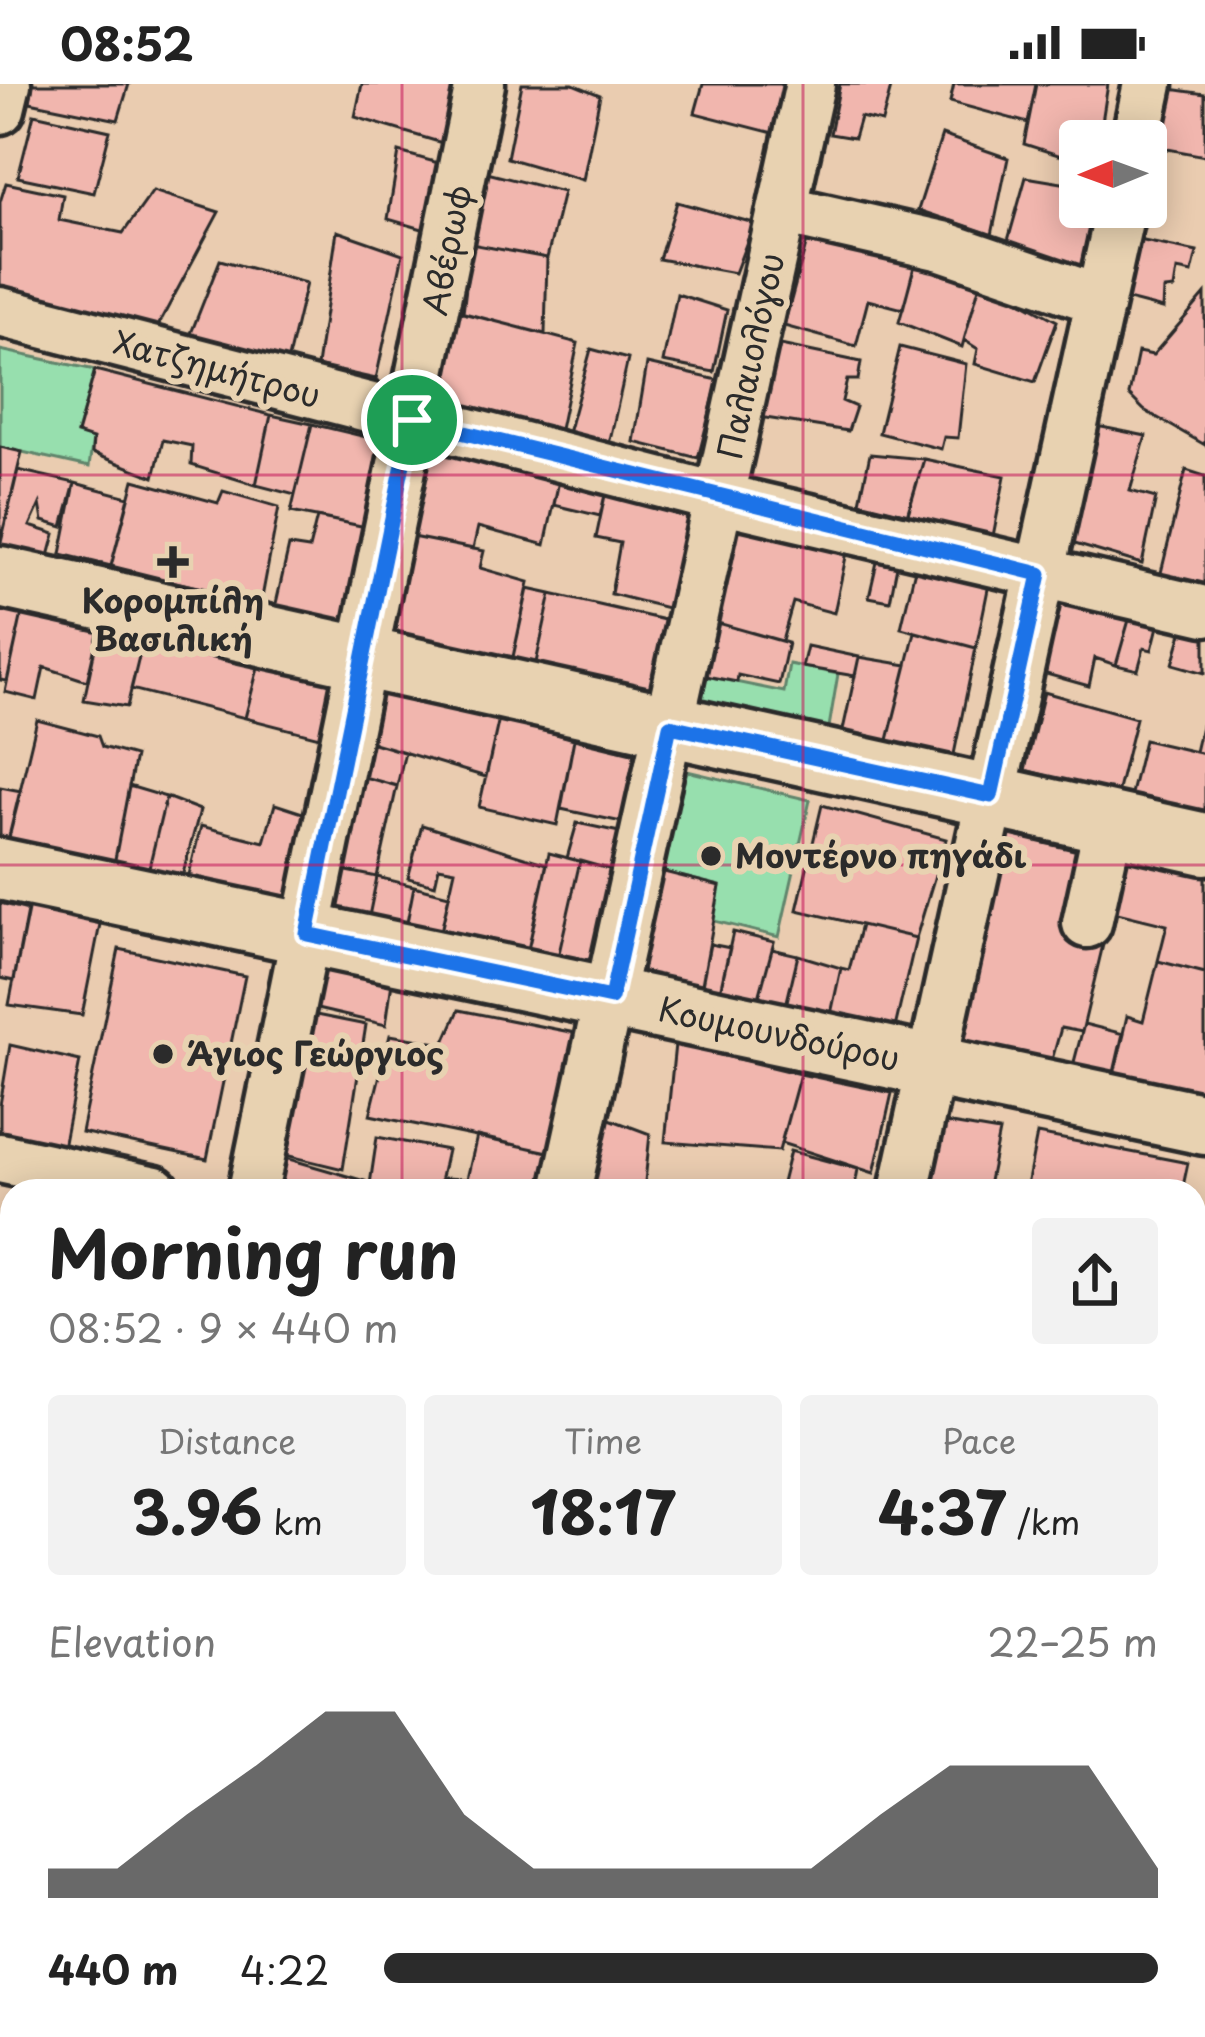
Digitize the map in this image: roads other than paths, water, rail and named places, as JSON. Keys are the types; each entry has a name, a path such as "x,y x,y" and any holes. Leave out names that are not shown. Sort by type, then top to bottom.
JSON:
{"main road":[{"path":"0,577 1205,844"},
{"name":"Κουμουνδούρου","path":"0,869 1205,1124"}],"street":[{"path":"0,109 5,84"},
{"name":"Αβέρωφ","path":"256,1179 480,84"},
{"name":"Παλαιολόγου","path":"569,1179 810,84"},
{"path":"1140,120 1148,84"},
{"path":"783,210 942,246 1100,300"},
{"path":"907,1179 1116,228"},
{"name":"Χατζημήτρου","path":"0,312 720,498 1205,611"},
{"path":"1087,923 1109,823"},
{"path":"0,1158 98,1179"}],"place":[{"name":"Κορομπίλη Βασιλική","path":"173,562"},
{"name":"Μοντέρνο πηγάδι","path":"711,856"},
{"name":"Άγιος Γεώργιος","path":"163,1054"}]}
